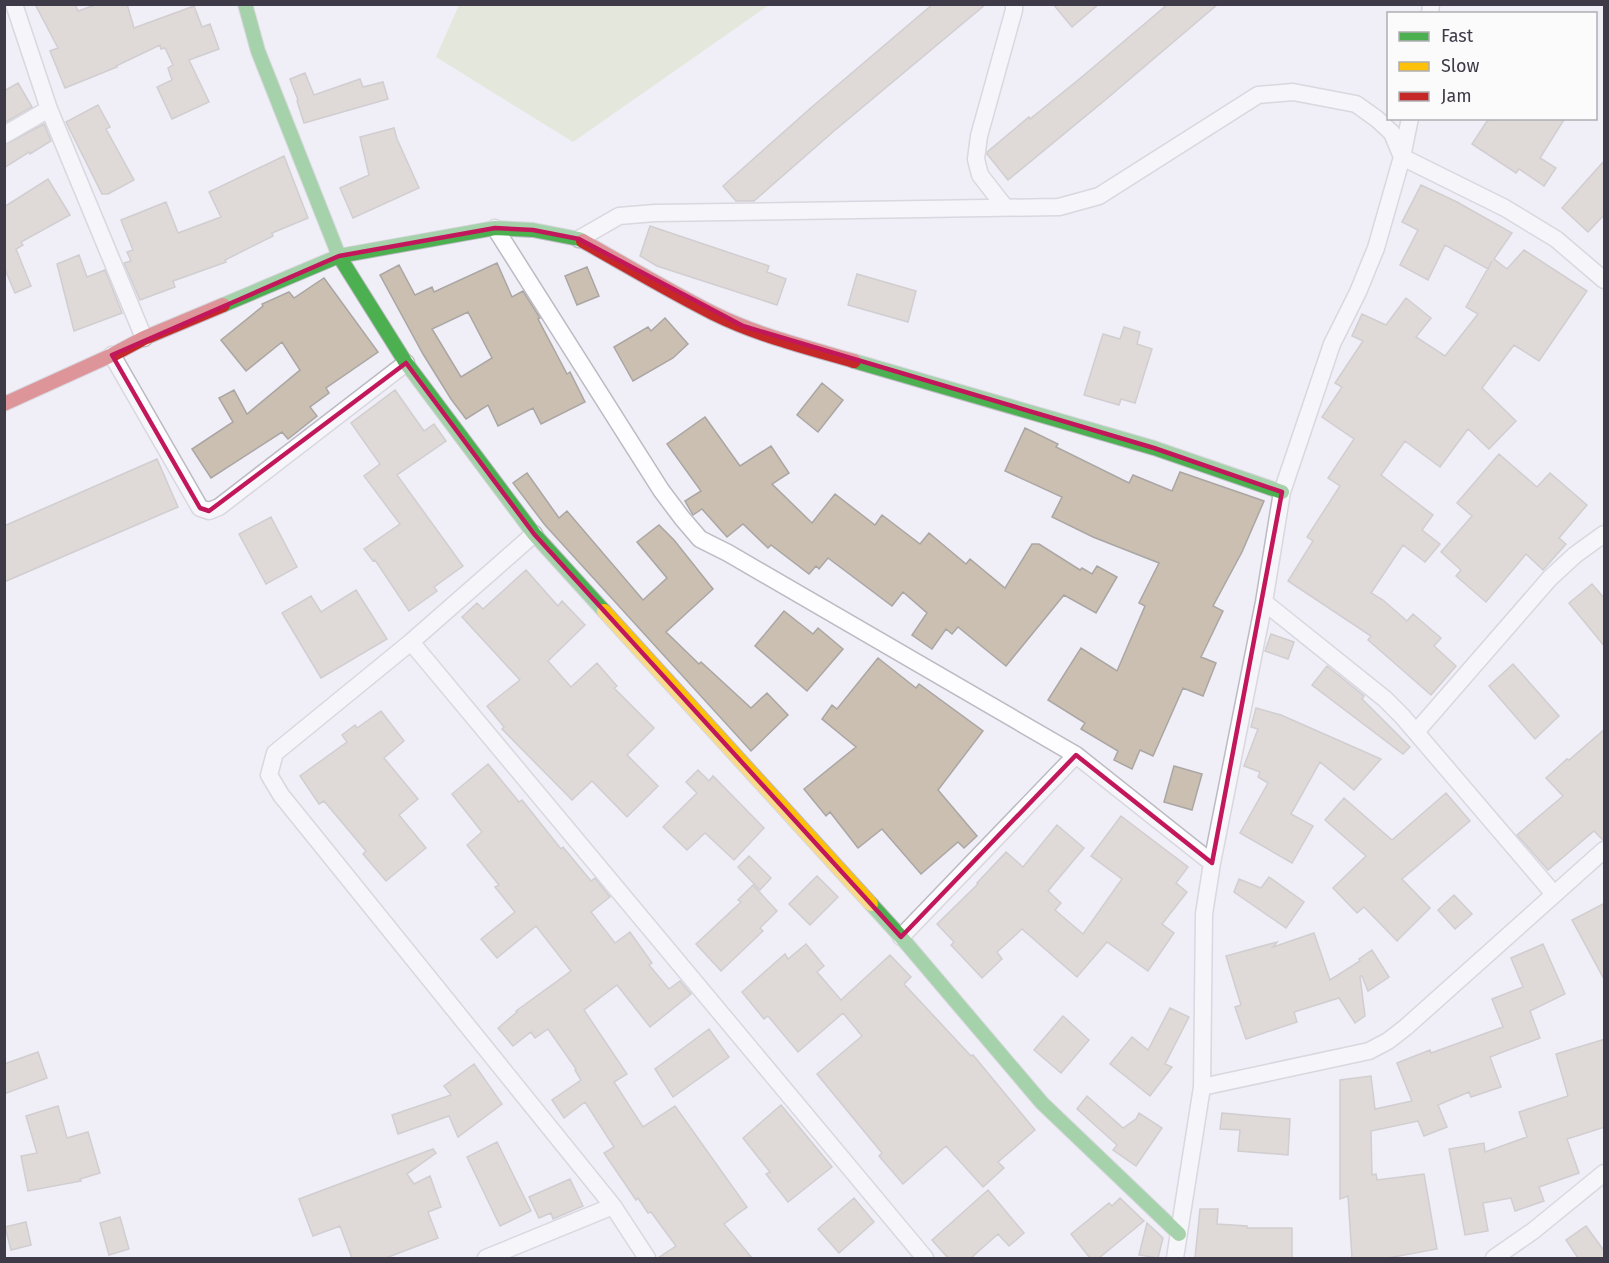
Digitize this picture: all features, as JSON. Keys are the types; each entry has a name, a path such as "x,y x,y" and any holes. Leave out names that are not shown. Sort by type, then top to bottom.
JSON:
{"street":[{"path":"14,4 49,109 144,338"},
{"path":"245,4 258,51 339,256 406,363 534,534 901,938 1042,1102 1179,1234"},
{"path":"1005,207 980,175 976,159 979,136 1014,4"},
{"path":"579,239 619,216 655,213 1059,207 1099,196 1258,95 1293,92 1356,104 1392,133 1402,157 1505,208 1556,239 1605,280"},
{"path":"4,135 49,109"},
{"path":"1175,1258 1202,1087 1204,914 1212,862 1264,602 1282,492 1332,344 1358,292 1376,248 1402,157 1410,120"},
{"path":"495,228 662,490 700,539 728,553 1076,755 1212,862"},
{"path":"4,404 144,338 339,256 495,228 533,230 579,239 713,313 743,326 790,342 1154,448 1282,492"},
{"path":"112,355 200,508 209,511 219,507 406,363"},
{"path":"534,534 411,642 275,753 269,776 280,795 613,1206 647,1258"},
{"path":"1416,732 1550,578 1575,555 1605,534"},
{"path":"1264,602 1385,699 1416,732 1554,894"},
{"path":"411,642 925,1258"},
{"path":"901,938 1076,755"},
{"path":"1202,1087 1369,1051 1388,1041 1605,850"},
{"path":"1494,1258 1605,1173"},
{"path":"486,1258 613,1206"}],"highlighted area":[{"path":"495,228 533,230 579,239 743,326 1154,448 1282,492 1212,863 1076,755 901,937 534,534 406,363 209,511 200,508 112,355 339,256"}],"green space":[{"path":"459,4 769,5 573,142 436,57"}],"building":[{"path":"35,4 75,4 78,11 98,4 127,4 134,28 194,6 202,27 210,24 219,49 189,60 209,102 172,119 157,87 172,80 168,68 173,65 165,48 161,49 160,45 117,67 65,88 50,51 58,48"},
{"path":"933,4 986,4 754,201 736,201 723,186"},
{"path":"1053,4 1099,4 1072,27"},
{"path":"1168,4 1218,4 1008,180 987,152 1083,76"},
{"path":"305,73 314,95 360,79 363,87 383,82 388,99 304,123 290,79"},
{"path":"18,83 32,107 4,123 4,91"},
{"path":"98,105 110,127 106,129 134,180 108,194 102,194 66,122"},
{"path":"1488,120 1564,120 1540,158 1556,168 1544,186 1519,169 1516,173 1472,144"},
{"path":"44,124 51,141 4,168 4,145"},
{"path":"394,128 419,188 353,218 340,188 369,175 360,137"},
{"path":"284,156 308,218 272,233 273,236 225,260 226,262 173,281 175,287 140,300 124,263 131,261 127,252 133,250 121,220 166,202 178,233 221,217 209,192"},
{"path":"1605,160 1605,214 1588,232 1562,208"},
{"path":"48,179 70,215 21,242 23,245 16,249 31,286 15,293 4,267 4,207"},
{"path":"1421,185 1512,233 1494,259 1507,269 1524,250 1587,291 1539,361 1514,345 1482,388 1516,421 1489,449 1468,429 1440,467 1405,441 1381,475 1433,515 1422,530 1440,544 1425,562 1403,545 1371,593 1383,600 1407,621 1413,614 1441,638 1434,646 1456,666 1431,695 1368,640 1371,636 1288,581 1313,541 1307,537 1340,486 1328,478 1354,439 1322,417 1342,387 1335,383 1363,341 1352,336 1362,314 1386,325 1406,298 1431,318 1416,337 1445,356 1478,314 1466,307 1488,269 1445,245 1428,280 1400,265 1418,230 1402,222"},
{"path":"650,226 769,266 767,272 786,279 777,305 657,266 640,256"},
{"path":"79,255 87,277 105,270 122,313 74,331 57,264"},
{"path":"497,263 512,297 523,291 540,318 538,319 567,374 570,372 585,402 541,424 533,408 498,426 488,405 466,419 423,354 380,275 399,265 415,295 432,287 434,292","holes":["468,312 492,358 461,377 432,329"]},
{"path":"587,267 599,296 577,305 565,276"},
{"path":"857,274 916,291 908,322 848,305"},
{"path":"324,278 378,352 326,388 329,393 310,407 317,416 288,439 282,432 211,478 192,449 233,422 219,398 234,390 247,414 300,370 282,342 246,371 221,340 263,306 262,304 289,292 294,298"},
{"path":"665,318 688,344 673,358 633,381 614,347 648,327 651,331"},
{"path":"1124,327 1140,332 1137,344 1152,349 1135,403 1121,399 1119,405 1084,395 1103,334 1120,339"},
{"path":"822,383 843,400 818,432 797,415"},
{"path":"395,390 424,431 434,424 446,441 397,475 463,566 434,587 437,591 409,611 375,560 373,561 364,549 400,524 364,476 380,464 351,423"},
{"path":"705,417 740,466 771,446 789,473 772,484 812,523 835,494 875,525 882,515 920,544 929,533 966,564 970,559 1005,588 1032,544 1039,544 1080,570 1082,568 1092,574 1097,566 1117,577 1096,613 1064,595 1006,666 958,627 952,634 946,629 932,649 912,635 927,613 903,592 892,606 828,558 819,569 816,566 809,574 771,545 768,548 743,524 727,537 702,509 693,515 685,501 701,491 667,444"},
{"path":"1025,428 1058,444 1056,447 1129,483 1133,475 1172,491 1180,472 1264,501 1242,552 1213,606 1223,611 1201,657 1216,663 1203,696 1183,688 1153,756 1140,750 1132,769 1114,760 1118,751 1081,729 1085,723 1048,700 1081,648 1117,671 1145,606 1139,603 1159,563 1093,537 1052,517 1062,497 1005,471"},
{"path":"1499,454 1537,487 1550,473 1587,505 1559,538 1566,544 1543,570 1526,554 1486,602 1456,576 1461,570 1441,552 1472,516 1457,503"},
{"path":"157,459 178,507 4,582 4,526"},
{"path":"527,473 559,518 567,511 643,600 667,578 637,542 659,525 674,540 713,589 666,632 699,664 701,662 751,708 767,693 788,715 751,751 545,525 513,483"},
{"path":"271,517 297,567 266,584 239,534"},
{"path":"526,570 558,606 562,601 585,625 548,661 571,687 597,663 617,686 614,688 654,728 627,755 658,786 627,817 592,781 572,800 502,729 504,727 487,706 520,680 462,617 477,603 483,609"},
{"path":"1592,584 1605,599 1605,647 1569,603"},
{"path":"356,590 387,639 321,678 282,613 311,596 321,612"},
{"path":"784,611 813,634 818,628 843,649 807,691 755,646"},
{"path":"1271,634 1294,642 1288,659 1265,651"},
{"path":"878,658 916,688 919,684 983,731 938,790 977,836 964,848 958,842 921,874 882,829 858,848 830,812 826,816 804,789 856,747 822,719 832,705 837,709"},
{"path":"1513,664 1559,716 1535,739 1489,686"},
{"path":"1327,666 1364,696 1362,699 1410,747 1403,754 1312,685"},
{"path":"1256,708 1281,715 1381,759 1354,790 1320,762 1291,814 1313,826 1292,863 1240,833 1268,783 1258,777 1260,772 1244,766 1258,729 1251,727"},
{"path":"381,711 404,741 384,758 418,799 399,815 426,848 386,881 363,854 366,851 324,801 319,804 300,776 347,742 342,735 355,725 357,728"},
{"path":"1605,729 1605,840 1594,831 1548,870 1517,835 1563,796 1546,778"},
{"path":"488,764 519,802 522,800 561,849 563,847 591,881 595,878 610,897 591,912 615,943 630,932 652,963 649,965 669,989 680,981 691,994 650,1027 617,985 584,1010 627,1074 614,1082 643,1127 675,1106 747,1207 724,1224 752,1258 658,1258 676,1246 651,1212 648,1213 638,1198 636,1200 604,1153 614,1147 585,1102 564,1118 552,1100 581,1080 576,1069 548,1029 535,1038 531,1032 513,1046 498,1028 516,1011 571,971 536,926 497,958 481,939 515,912 495,887 499,885 467,845 482,832 452,794"},
{"path":"1174,766 1202,774 1192,810 1164,802"},
{"path":"698,770 709,781 713,776 764,828 734,860 705,833 687,850 663,827 697,793 686,782"},
{"path":"1446,793 1470,821 1402,879 1430,908 1397,941 1364,907 1357,913 1333,888 1366,856 1325,820 1344,798 1392,840"},
{"path":"1121,816 1188,867 1176,883 1187,892 1162,924 1174,933 1148,971 1107,942 1077,977 1022,929 997,952 1002,959 982,978 951,945 954,942 937,924 978,884 1006,852 1023,867 1057,825 1084,848 1048,891 1061,903 1055,910 1083,934 1122,879 1091,856"},
{"path":"749,856 771,878 760,890 738,867"},
{"path":"817,876 838,897 810,925 789,904"},
{"path":"1269,877 1304,902 1286,928 1234,892 1239,879 1261,888"},
{"path":"753,885 777,911 760,928 763,931 721,971 696,944 741,902 738,900"},
{"path":"1454,895 1472,914 1455,929 1438,910"},
{"path":"1605,903 1605,981 1572,920"},
{"path":"1314,933 1330,980 1360,961 1359,959 1372,950 1389,977 1368,991 1360,976 1365,1016 1355,1023 1339,998 1294,1012 1297,1022 1246,1039 1235,1007 1241,1005 1226,956 1277,942 1273,947"},
{"path":"806,944 824,966 817,972 841,1000 890,955 911,977 904,984 971,1056 973,1055 1035,1130 998,1162 1004,1168 983,1187 946,1146 903,1184 879,1156 882,1153 817,1074 862,1036 843,1013 798,1052 768,1016 764,1019 742,992 785,954 788,959"},
{"path":"1543,944 1565,994 1530,1011 1540,1038 1490,1057 1501,1087 1471,1097 1469,1092 1438,1105 1447,1127 1424,1136 1418,1121 1371,1131 1372,1175 1376,1174 1377,1180 1424,1174 1437,1249 1388,1258 1352,1258 1348,1196 1340,1199 1340,1080 1371,1076 1375,1109 1412,1101 1397,1063 1503,1027 1492,999 1523,987 1511,958"},
{"path":"1170,1008 1189,1017 1165,1064 1172,1067 1150,1096 1110,1064 1132,1037 1148,1050"},
{"path":"1063,1016 1089,1040 1061,1073 1034,1050"},
{"path":"709,1029 729,1057 673,1097 655,1069"},
{"path":"1605,1039 1605,1127 1567,1139 1579,1173 1539,1187 1544,1201 1515,1211 1511,1198 1483,1203 1488,1231 1465,1235 1449,1149 1484,1143 1485,1152 1527,1137 1519,1112 1568,1096 1556,1054"},
{"path":"38,1052 47,1078 4,1094 4,1064"},
{"path":"474,1064 502,1104 458,1137 449,1116 398,1134 392,1115 451,1095 444,1086"},
{"path":"1087,1096 1123,1128 1136,1119 1139,1113 1162,1128 1136,1166 1113,1150 1117,1145 1077,1109"},
{"path":"781,1105 832,1167 788,1202 766,1174 770,1172 743,1138"},
{"path":"58,1106 67,1138 88,1132 100,1173 80,1179 81,1181 28,1191 21,1156 37,1153 26,1116"},
{"path":"1222,1113 1290,1119 1288,1155 1238,1151 1240,1130 1220,1129"},
{"path":"497,1142 531,1211 500,1226 467,1157"},
{"path":"433,1149 436,1153 407,1174 414,1184 430,1176 441,1207 428,1212 438,1238 386,1258 352,1258 340,1226 313,1236 299,1199"},
{"path":"570,1179 583,1206 553,1219 551,1213 539,1218 529,1197"},
{"path":"988,1190 1024,1233 1009,1246 998,1234 971,1258 948,1258 932,1240"},
{"path":"854,1198 874,1222 839,1253 818,1229"},
{"path":"1120,1198 1144,1221 1099,1258 1090,1258 1071,1234 1109,1203 1112,1206"},
{"path":"1200,1209 1218,1209 1217,1224 1247,1226 1247,1228 1292,1228 1292,1258 1195,1258"},
{"path":"120,1217 129,1249 109,1255 100,1223"},
{"path":"26,1222 31,1245 11,1250 5,1227"},
{"path":"1147,1223 1163,1238 1158,1258 1139,1255"},
{"path":"1586,1226 1605,1252 1605,1258 1578,1258 1566,1240"}],"traffic: fast":[{"path":"245,4 258,51 339,256 406,363 534,534 604,611"},
{"path":"223,305 339,256 495,228 533,230 583,241"},
{"path":"854,361 1154,448 1282,492"},
{"path":"871,904 1042,1103 1179,1234"}],"traffic: slow":[{"path":"604,611 871,904"}],"traffic: jam":[{"path":"583,241 680,296 730,321 782,340 854,361"},
{"path":"4,404 144,338 223,305"}]}
